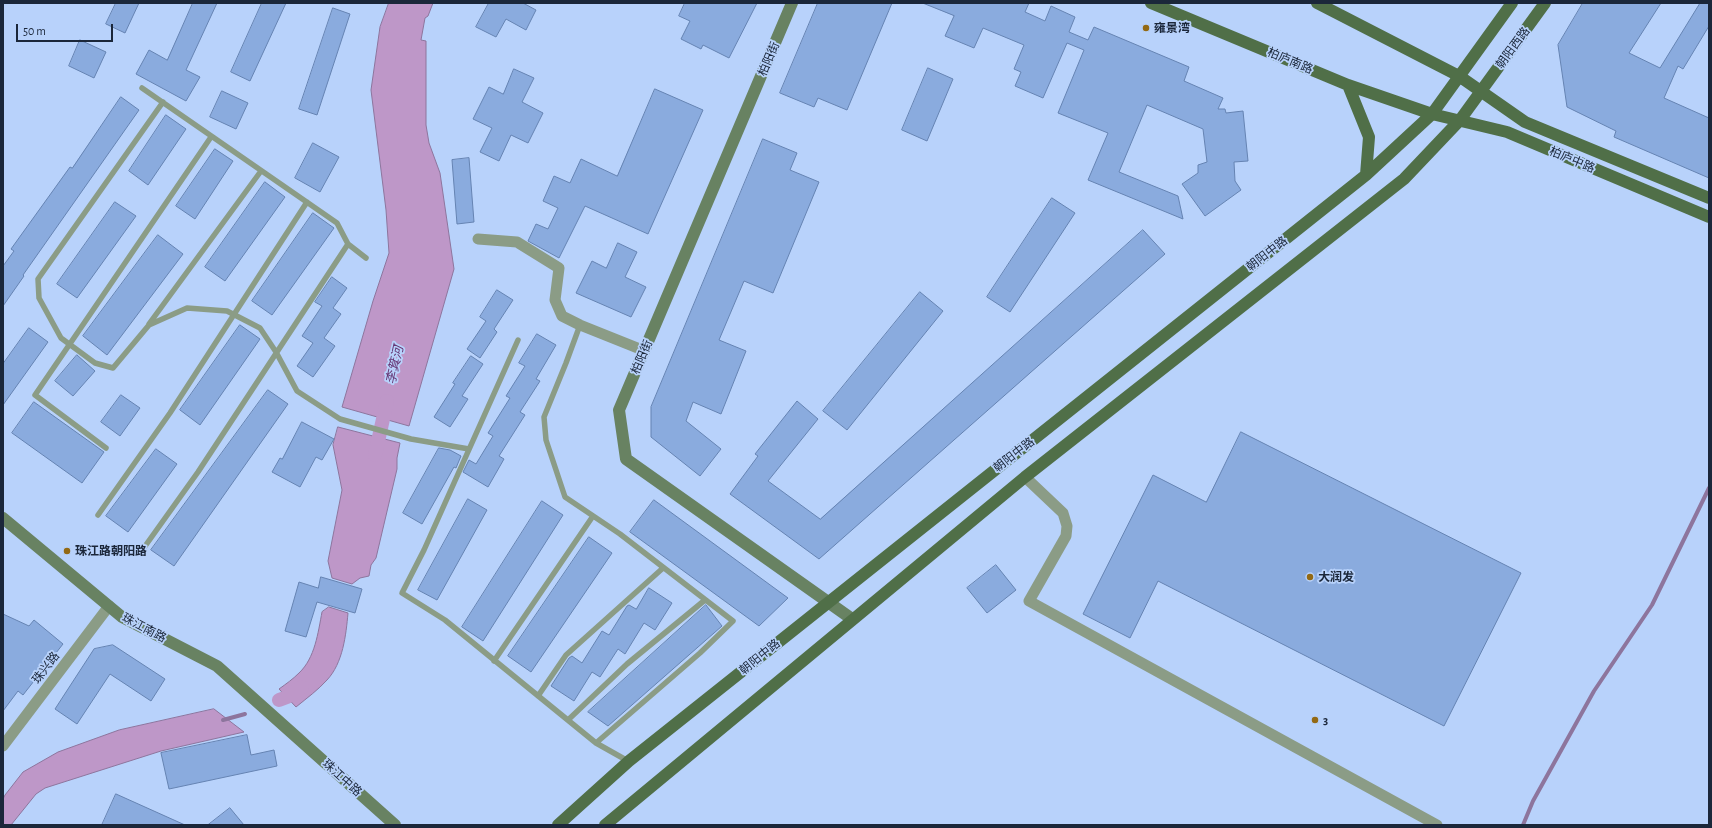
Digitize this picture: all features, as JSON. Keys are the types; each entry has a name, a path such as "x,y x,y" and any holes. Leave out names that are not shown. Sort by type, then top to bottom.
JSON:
{"main road":[{"name":"柏庐南路","path":"1151,3 1348,85 1432,114"},
{"path":"1317,3 1459,76 1512,3"},
{"name":"朝阳西路","path":"1481,92 1546,3"},
{"name":"柏庐中路","path":"1459,76 1525,122 1709,198"},
{"name":"朝阳中路","path":"558,825 629,761 1366,175 1432,114 1459,76"},
{"path":"1348,85 1368,137 1366,175"},
{"name":"朝阳中路","path":"605,825 1025,477 1404,179 1460,120 1481,92"},
{"name":"柏庐中路","path":"1432,114 1507,132 1709,217"}],"street":[{"name":"柏阳街","path":"792,3 620,410 626,459 852,620"},
{"path":"478,238 517,242 559,268 555,300 562,316 580,325 645,351"},
{"path":"1025,477 1063,513 1067,526 1066,536 1029,602 1437,825"},
{"name":"珠江南路","path":"3,518 122,617 217,666 289,731"},
{"name":"珠兴路","path":"3,746 109,606"},
{"name":"珠江中路","path":"289,731 395,825"}],"lane":[{"path":"142,88 337,223 348,244 366,258"},
{"path":"163,102 38,279 39,298 62,338 94,363 113,368 149,324 261,171"},
{"path":"106,448 35,395 211,136"},
{"path":"98,516 170,413 307,202"},
{"path":"143,549 198,472 348,244"},
{"path":"149,324 187,308 227,311 260,328 276,352 297,391 340,419 407,438 469,449"},
{"path":"580,325 544,416 546,440 565,497 593,516 733,621 700,653 596,743"},
{"path":"518,340 424,550 402,593 445,620 596,743 629,761"},
{"path":"494,661 593,516"},
{"path":"538,696 566,655 663,568"},
{"path":"568,720 627,664 705,600"}],"water":[{"path":"389,3 433,3 428,16 425,18 421,40 426,41 426,125 429,143 440,173 454,269 409,426 342,407 373,301 389,253 386,210 371,90 380,27"},
{"path":"338,427 400,443 397,458 397,469 376,558 371,565 369,576 360,578 352,584 332,578 328,561 342,490 333,445"},
{"path":"329,607 348,613 343,648 337,665 327,680 296,707 279,689 299,673 309,660 315,645 322,612"},
{"path":"214,709 244,732 161,751 45,788 36,794 11,825 3,825 3,799 5,795 23,772 58,752 119,730"}],"building":[{"path":"116,3 139,3 125,33 106,24"},
{"path":"193,3 217,3 186,70 200,77 186,101 136,74 149,50 167,60"},
{"path":"262,3 286,3 250,81 231,72"},
{"path":"489,3 523,3 536,10 526,30 506,19 496,37 476,27"},
{"path":"685,3 757,3 729,58 703,45 701,49 681,39 690,21 679,16"},
{"path":"818,3 892,3 847,110 818,98 814,107 780,93"},
{"path":"923,3 1029,3 1025,12 1045,21 1051,6 1075,17 1069,32 1088,40 1094,27 1189,67 1184,81 1223,98 1218,109 1225,109 1226,113 1243,111 1248,161 1234,162 1235,181 1241,190 1205,216 1182,184 1198,173 1198,165 1207,162 1203,129 1147,105 1119,172 1178,196 1183,219 1088,180 1108,133 1058,113 1084,50 1067,43 1043,98 1015,86 1021,72 1014,69 1024,45 983,28 974,48 945,36 954,16"},
{"path":"1583,3 1661,3 1629,53 1660,68 1700,3 1709,3 1709,26 1683,69 1678,66 1664,98 1709,118 1709,178 1614,137 1616,131 1567,107 1558,45"},
{"path":"333,8 350,14 317,115 299,109"},
{"path":"80,40 106,52 94,78 69,66"},
{"path":"928,68 953,79 927,141 902,130"},
{"path":"514,69 534,78 522,102 543,113 528,143 511,135 499,161 480,152 492,128 473,119 489,87 503,94"},
{"path":"655,89 703,110 648,234 585,206 559,258 528,241 536,224 548,229 558,208 543,201 554,176 570,183 581,159 617,176"},
{"path":"222,91 248,103 236,129 210,117"},
{"path":"121,97 139,110 23,275 24,276 3,306 3,266 14,251 11,249 70,167 72,168"},
{"path":"166,115 186,129 148,185 129,171"},
{"path":"763,139 797,153 790,170 819,182 773,293 744,281 719,340 746,351 721,414 693,402 686,421 721,449 700,476 651,437 651,407"},
{"path":"313,143 339,157 320,192 295,178"},
{"path":"215,149 233,161 195,219 176,206"},
{"path":"469,158 474,222 457,224 452,160"},
{"path":"265,182 285,197 225,281 205,267"},
{"path":"1052,198 1075,213 1010,312 987,297"},
{"path":"115,202 136,216 77,298 57,284"},
{"path":"313,213 334,228 272,315 252,301"},
{"path":"1143,230 1165,254 819,559 730,494 758,456 755,454 797,401 818,419 768,481 820,519"},
{"path":"158,235 183,254 107,355 83,336"},
{"path":"618,243 637,252 625,277 646,287 631,317 576,293 592,261 606,268"},
{"path":"332,277 347,288 333,308 341,314 324,338 335,346 313,377 297,366 313,343 302,336 322,306 315,302"},
{"path":"497,290 513,300 494,329 497,332 480,358 467,349 486,321 480,317"},
{"path":"920,292 943,311 847,430 823,411"},
{"path":"240,325 260,339 200,425 180,410"},
{"path":"29,328 48,342 3,405 3,364"},
{"path":"537,334 556,345 536,379 540,381 520,412 525,415 499,456 504,459 488,487 463,472 469,460 476,464 493,436 488,433 510,398 506,396 525,366 519,363"},
{"path":"77,355 95,371 73,396 55,381"},
{"path":"471,356 483,364 462,396 468,399 450,427 434,417 455,384 453,383"},
{"path":"268,390 288,404 174,566 151,550"},
{"path":"121,395 140,408 120,436 101,422"},
{"path":"34,402 104,452 82,483 12,433"},
{"path":"302,422 334,439 322,460 316,457 300,487 272,472 280,458 282,459"},
{"name":"大润发","path":"1241,432 1521,573 1444,726 1158,581 1130,638 1083,614 1153,475 1206,502"},
{"path":"439,448 450,450 461,456 456,468 454,467 422,524 403,513"},
{"path":"156,449 177,464 128,532 106,516"},
{"path":"468,499 487,510 437,600 418,590"},
{"path":"654,500 788,598 759,626 630,532"},
{"path":"542,501 563,515 483,641 462,627"},
{"path":"589,537 612,553 531,672 508,656"},
{"path":"996,565 1016,590 987,613 967,588"},
{"path":"321,577 362,589 355,613 317,602 306,637 285,631 299,582 318,588"},
{"path":"649,588 672,603 655,630 644,623 625,654 618,649 600,677 592,672 574,701 551,686 569,658 572,656 582,663 602,631 609,635 627,606 629,605 636,609"},
{"path":"706,605 722,626 608,726 588,712"},
{"path":"3,614 29,626 34,620 63,644 23,695 18,691 3,711"},
{"path":"113,645 165,679 151,701 110,674 77,724 55,709 94,649"},
{"path":"247,735 251,755 274,750 277,766 169,789 161,753"},
{"path":"116,794 185,825 102,825"},
{"path":"230,808 244,825 208,825"}],"waterway":[{"name":"李箕河","path":"375,455 387,401"},
{"path":"1523,825 1533,801 1594,691 1652,605 1709,488"},
{"name":"李箕河","path":"279,700 287,697 302,687"},
{"path":"223,720 245,714"}],"place":[{"name":"雍景湾","path":"1146,28"},
{"name":"珠江路朝阳路","path":"67,551"},
{"name":"大润发","path":"1310,577"},
{"name":"3","path":"1315,720"}]}
